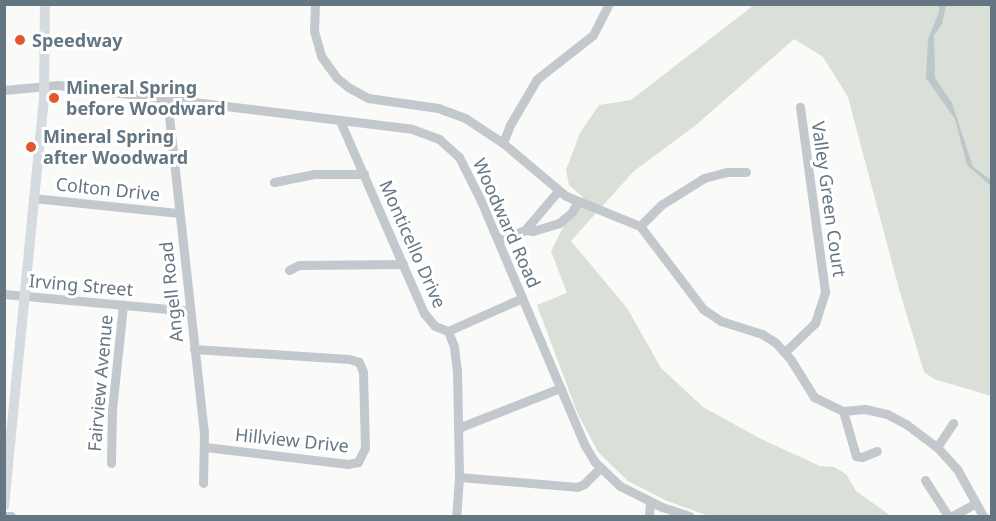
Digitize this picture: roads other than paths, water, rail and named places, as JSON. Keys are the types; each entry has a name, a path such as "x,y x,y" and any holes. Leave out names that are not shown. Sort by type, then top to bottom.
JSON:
{"main road":[{"path":"4,506 33,198 42,87 45,4"}],"street":[{"path":"315,4 314,31 321,56 337,78 348,87 368,98 453,113 503,143 558,191 577,203 640,226 703,309 721,321 762,334 785,352 814,397 843,411 865,409 886,414 906,423 937,447 957,469 980,510"},
{"path":"503,143 510,125 537,79 593,35 609,4"},
{"name":"Woodward Road","path":"4,90 58,86 167,98 412,129 439,139 452,148 482,201 584,444 600,468 620,486 650,502 690,516"},
{"name":"Angell Road","path":"167,98 205,447 203,483"},
{"name":"Valley Green Court","path":"785,352 815,322 825,292 800,107"},
{"name":"Monticello Drive","path":"340,121 424,314 435,326 448,331 454,347 457,370 459,477 456,516"},
{"path":"640,226 661,206 704,178 746,172"},
{"path":"274,182 314,174 364,174"},
{"path":"525,230 558,191"},
{"name":"Colton Drive","path":"33,198 179,213"},
{"path":"498,239 525,230 533,231 559,223 572,212 577,203"},
{"path":"289,270 298,265 403,264"},
{"name":"Irving Street","path":"4,294 190,311"},
{"path":"448,331 522,298"},
{"name":"Fairview Avenue","path":"111,463 112,410 123,305"},
{"name":"Hillview Drive","path":"194,349 349,359 358,362 363,372 365,448 358,462 348,464 205,447"},
{"path":"458,428 560,388"},
{"path":"843,411 856,456 861,458 877,451"},
{"path":"937,447 953,423"},
{"path":"459,477 577,487 584,484 600,468"},
{"path":"925,480 950,516 992,507"},
{"path":"649,516 650,502"},
{"path":"4,516 11,516"}],"place":[{"name":"Speedway","path":"20,40"},
{"name":"Mineral Spring before Woodward","path":"54,98"},
{"name":"Mineral Spring after Woodward","path":"31,147"}]}
